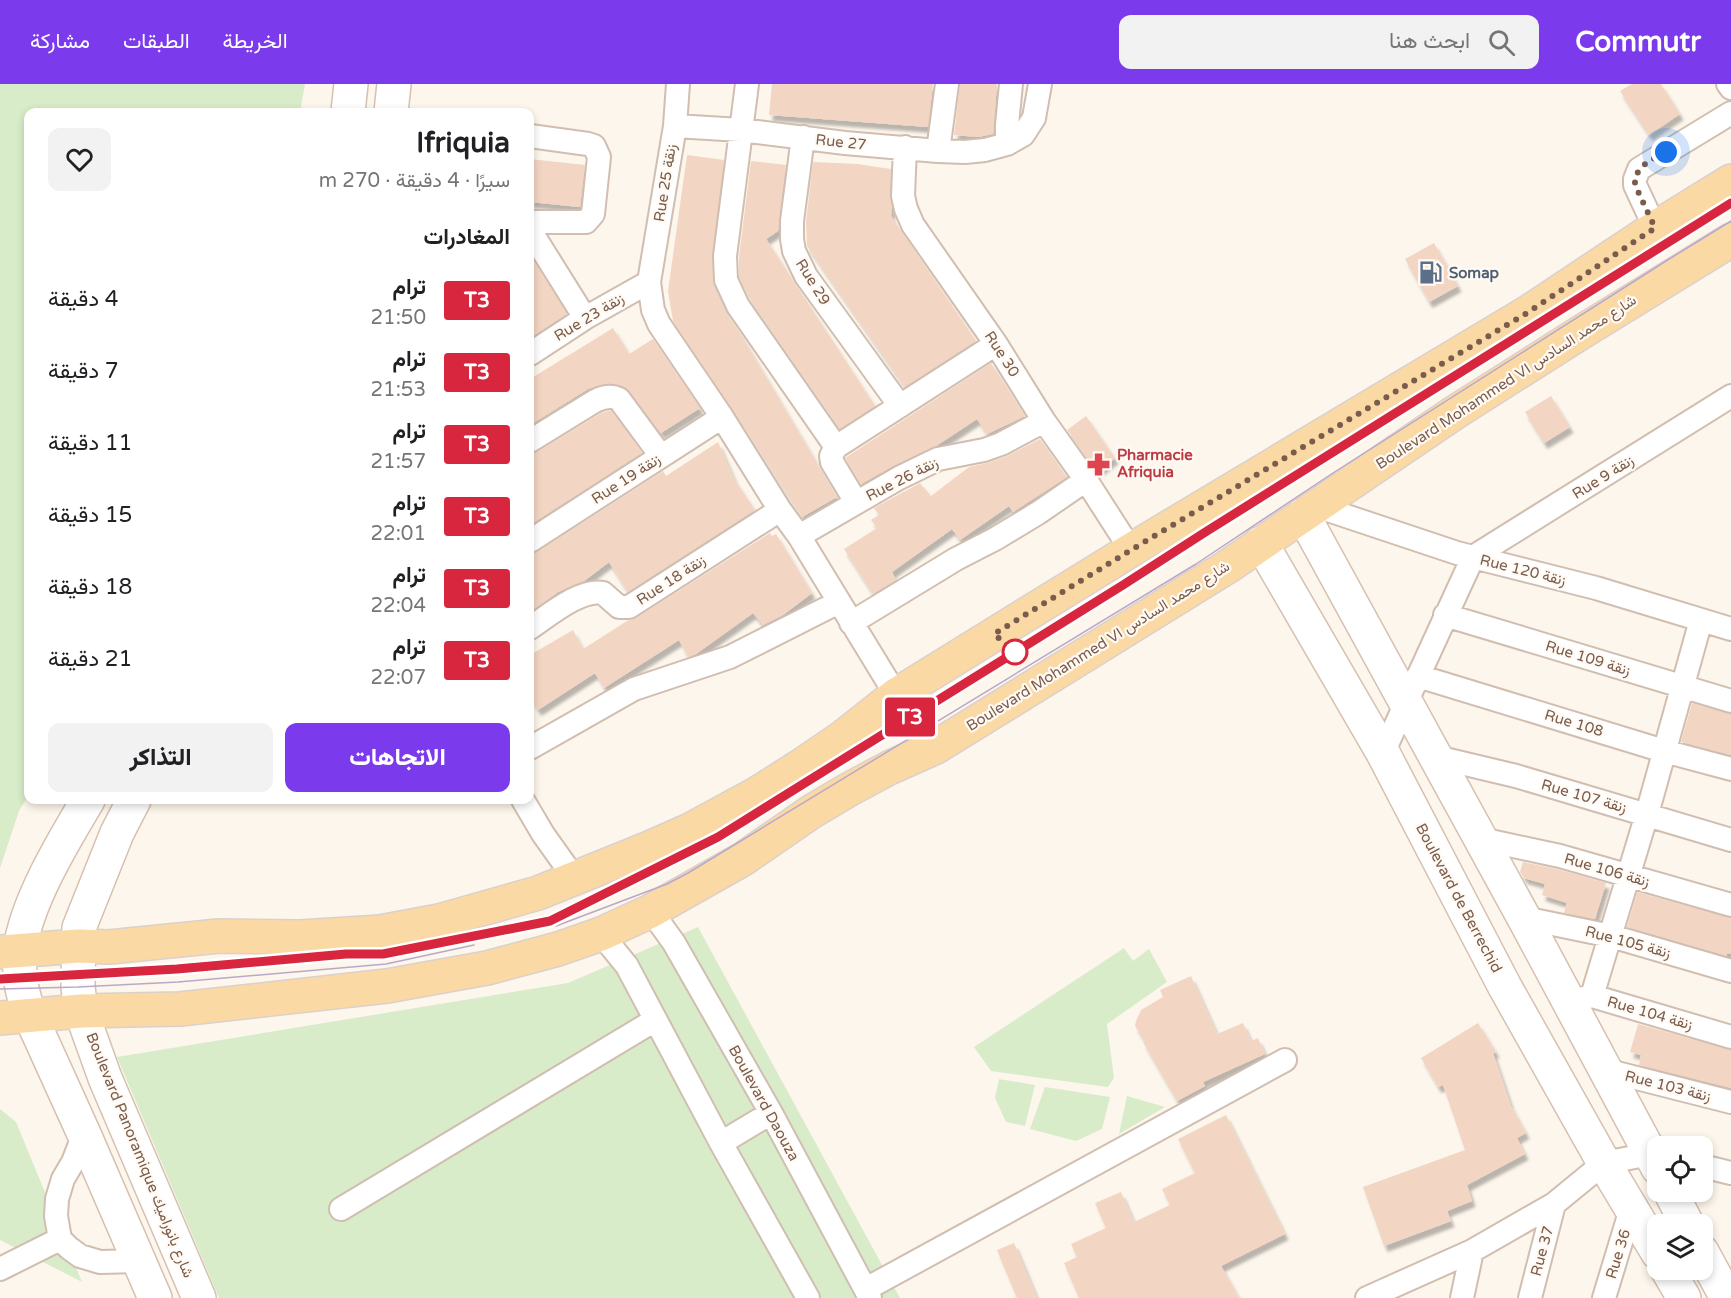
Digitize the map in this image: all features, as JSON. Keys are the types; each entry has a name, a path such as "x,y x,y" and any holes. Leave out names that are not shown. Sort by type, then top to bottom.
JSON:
{"main road":[{"path":"10,952 78,946 109,947 219,936 300,937 380,932 439,921 538,893 690,830 800,768 896,695 1131,550 1527,313 1655,228 1731,181"},
{"name":"Boulevard Mohammed VI شارع محمد السادس","path":"15,1016 81,1011 180,1009 387,986 487,969 601,934 651,911 743,859 811,812 848,790 936,747 1227,567 1454,413 1731,240"}],"street":[{"path":"348,108 351,84"},
{"path":"391,108 394,84"},
{"name":"Rue 25 زنقة","path":"678,84 675,126 650,282 653,310 659,324 799,536 896,695"},
{"path":"747,84 725,256 726,280 738,306 836,447"},
{"path":"938,151 948,84"},
{"path":"1011,84 1007,144 1023,135 1035,118 1040,84"},
{"path":"1728,84 1731,88"},
{"path":"1655,228 1635,185 1639,169 1731,113"},
{"name":"Rue 27","path":"675,126 741,130 845,143 938,151 985,150 1007,144"},
{"path":"534,137 588,144 594,146 599,157 593,214 586,222 534,222"},
{"name":"Rue 29","path":"803,138 792,221 794,250 806,276 900,406"},
{"name":"Rue 30","path":"905,147 903,196 913,225 996,344 1044,421 1086,480 1131,550"},
{"path":"534,236 585,318"},
{"name":"Rue 23 زنقة","path":"534,351 585,318 650,282"},
{"path":"856,502 832,462 831,456 836,447 996,344"},
{"name":"Rue 9 زنقة","path":"1473,557 1731,396"},
{"path":"534,439 602,397 615,397 619,399 661,456"},
{"name":"Rue 19 زنقة","path":"534,538 722,417"},
{"name":"Rue 26 زنقة","path":"799,536 899,478 938,459 984,450 1001,444 1044,421"},
{"path":"851,623 956,559 1038,513 1086,480"},
{"name":"Rue 18 زنقة","path":"534,625 576,598 591,592 603,593 619,607 628,607 780,510"},
{"path":"1310,511 1320,550 1412,688 1437,757 1524,918 1581,999 1605,1070 1647,1145"},
{"name":"Rue 120 زنقة","path":"1310,511 1473,557 1596,588 1731,629"},
{"name":"Boulevard de Berrechid","path":"1261,543 1383,753 1505,987 1647,1235"},
{"path":"1383,753 1473,557"},
{"path":"534,746 634,689 730,657 839,602"},
{"name":"Rue 109 زنقة","path":"1446,615 1731,702"},
{"path":"1581,999 1611,936 1701,620"},
{"name":"Rue 108","path":"1412,688 1731,769"},
{"name":"Rue 107 زنقة","path":"1437,757 1516,776 1731,840"},
{"path":"86,804 36,895 26,924 10,952 25,1001 15,1016 84,1134 155,1298"},
{"name":"Boulevard Panoramique شارع بانوراميك","path":"132,804 117,834 80,928 78,987 81,1011 105,1078 199,1298"},
{"path":"526,804 543,834 575,879"},
{"name":"Rue 106 زنقة","path":"1481,839 1560,856 1731,905"},
{"name":"Boulevard Daouza","path":"651,911 674,943 771,1113 868,1294"},
{"name":"Rue 105 زنقة","path":"1524,918 1611,936 1731,971"},
{"path":"601,934 627,966 721,1143 808,1298"},
{"name":"Rue 104 زنقة","path":"1581,999 1731,1037"},
{"path":"341,1209 655,1020"},
{"path":"868,1294 1285,1060"},
{"name":"Rue 103 زنقة","path":"1605,1070 1731,1102"},
{"path":"721,1143 771,1113"},
{"path":"84,1134 73,1162 63,1179 57,1199 56,1216 60,1239 80,1256 100,1262 139,1261"},
{"path":"1367,1298 1472,1251 1554,1204 1604,1163 1647,1160"},
{"path":"1713,1169 1731,1173"},
{"name":"Rue 37","path":"1530,1298 1554,1204"},
{"name":"Rue 36","path":"1604,1298 1631,1209"},
{"path":"0,1269 60,1239"},
{"path":"1462,1298 1472,1251"},
{"path":"1713,1272 1727,1298"}],"green space":[{"path":"0,84 305,84 301,108 24,108 24,803 19,811 0,868"},
{"path":"698,927 900,1298 219,1298 117,1057 568,983"},
{"path":"1124,948 1133,961 1149,949 1167,982 1107,1024 1114,1078 1108,1087 991,1071 974,1047"},
{"path":"999,1079 1035,1085 1025,1126 1006,1122 995,1098"},
{"path":"1045,1087 1110,1097 1102,1129 1076,1141 1030,1129"},
{"path":"1127,1096 1165,1107 1119,1134"},
{"path":"0,1109 16,1122 82,1282 0,1240"}],"building":[{"path":"772,84 933,84 928,127 769,115"},
{"path":"960,84 997,84 993,134 978,137 954,135"},
{"path":"1632,84 1661,84 1680,114 1649,135 1620,91"},
{"path":"687,155 724,160 712,254 714,285 727,314 837,497 802,517 673,321 668,291"},
{"path":"534,159 585,165 580,207 534,202"},
{"path":"751,161 786,165 778,231 766,239 875,406 840,429 750,299 739,277 739,257"},
{"path":"813,162 857,164 891,169 891,216 976,341 905,387 807,246 806,222"},
{"name":"Somap","path":"1434,243 1458,286 1429,302 1405,259"},
{"path":"534,261 567,314 534,335"},
{"path":"613,328 629,354 653,339 700,408 661,433 629,391 619,385 606,384 588,389 534,423 534,377"},
{"path":"991,363 1025,416 987,434 977,419 936,446 861,484 845,458"},
{"path":"1551,396 1570,427 1544,443 1525,412"},
{"path":"611,410 642,453 534,522 534,453 601,413"},
{"path":"1086,416 1115,458 1097,472 1067,430"},
{"path":"1040,439 1067,477 1013,512 1009,506 960,540 952,529 892,572 896,580 873,594 844,549 877,528 871,520 879,515 874,508 920,483 931,496 969,467 1005,457"},
{"path":"718,442 734,479 755,510 628,592 609,562 584,581 558,592 534,609 534,553 663,471 666,476"},
{"path":"770,533 772,536 776,534 812,593 783,615 763,625 753,613 696,654 688,657 679,640 604,688 595,673 538,710 534,704 534,653 573,630 583,649 627,621 636,618"},
{"path":"1692,703 1731,714 1731,755 1681,742"},
{"path":"1523,862 1606,883 1595,919 1564,913 1567,903 1542,895 1545,884 1524,878 1520,872"},
{"path":"1637,892 1731,918 1731,954 1727,953 1727,956 1627,927"},
{"path":"1191,976 1217,1034 1243,1023 1251,1041 1258,1038 1265,1054 1203,1082 1205,1086 1177,1101 1135,1026 1141,1010 1163,997 1160,990"},
{"path":"1478,1023 1496,1052 1493,1053 1511,1106 1526,1133 1517,1138 1525,1154 1467,1185 1472,1201 1447,1211 1451,1221 1384,1246 1363,1187 1465,1150 1443,1085 1438,1087 1421,1058"},
{"path":"1638,1024 1731,1050 1731,1088 1639,1065 1641,1055 1630,1052"},
{"path":"1226,1115 1285,1234 1221,1266 1239,1298 1079,1298 1064,1263 1077,1257 1071,1244 1106,1228 1095,1203 1121,1192 1134,1222 1170,1205 1162,1189 1195,1173 1178,1139"},
{"path":"1014,1243 1037,1298 1017,1298 997,1250"}],"tram line":[{"path":"0,979 177,969 346,954 383,954 550,921 718,836 1731,203"},
{"name":"T3","path":"0,979 177,969 346,954 383,954 550,921 718,837 1731,203"},
{"path":"556,926 667,884 688,873 1196,564 1333,473 1731,221"},
{"path":"0,989 178,982 386,964 474,945"}],"place":[{"name":"Somap","path":"1431,273"},
{"name":"Pharmacie Afriquia","path":"1099,464"}],"route":[{"path":"1015,652 994,634 1527,313 1655,228 1635,185 1635,179 1639,169 1666,152"}]}
